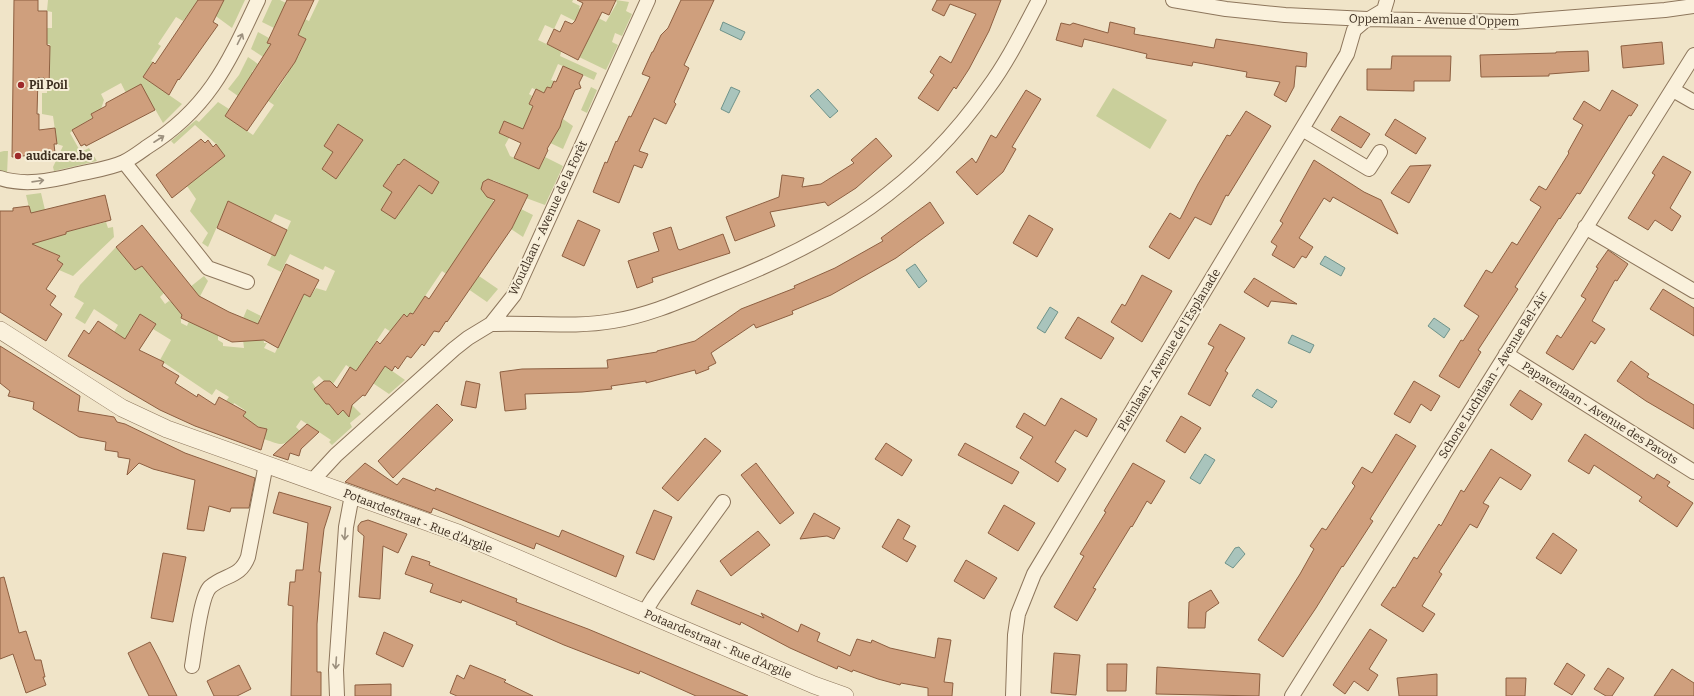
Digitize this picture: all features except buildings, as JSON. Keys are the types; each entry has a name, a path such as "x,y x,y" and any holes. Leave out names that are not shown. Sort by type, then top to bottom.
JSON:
{"street":[{"path":"0,178 11,182 31,182 63,178 124,162 166,135 208,93 228,63 258,0"},
{"name":"Woudlaan - Avenue de la Forêt","path":"312,481 336,455 454,349 491,324 514,295 648,0"},
{"path":"491,324 598,323 637,316 759,269 802,250 838,230 894,190 924,163 952,134 974,108 999,72 1015,46 1039,0"},
{"name":"Oppemlaan - Avenue d'Oppem","path":"1173,0 1256,12 1368,19 1514,22 1665,10 1694,6"},
{"name":"Pleinlaan - Avenue de l'Esplanade","path":"1013,696 1015,635 1018,614 1034,574 1348,54 1354,30 1368,19 1384,10 1387,0"},
{"name":"Schone Luchtlaan - Avenue Bel-Air","path":"1292,696 1694,55"},
{"path":"1673,90 1694,102"},
{"path":"1302,129 1369,170 1380,152"},
{"path":"124,162 208,268 247,282"},
{"path":"1585,227 1694,291"},
{"name":"Potaardestraat - Rue d'Argile","path":"0,330 122,408 167,429 458,533 644,613 814,691 845,696"},
{"name":"Papaverlaan - Avenue des Pavots","path":"1506,354 1694,472"},
{"path":"192,666 206,594 215,584 244,568 248,557 266,464"},
{"path":"338,696 336,670 345,535 352,495"},
{"path":"644,613 723,502"}],"green space":[{"path":"48,0 245,0 232,28 213,14 193,8 183,21 176,17 158,44 161,46 143,77 182,104 163,123 155,109 126,93 121,83 101,94 104,100 101,109 91,114 92,118 70,133 79,149 83,151 89,148 97,161 54,171 53,167 63,146 57,144 53,116 42,114 42,93 47,93 47,77 50,77 50,44 47,44 47,28 52,28 52,12 47,11"},
{"path":"272,0 280,0 286,3 283,9 309,21 319,0 573,0 572,2 580,6 579,8 606,22 617,3 616,0 629,2 626,11 632,14 622,36 615,33 612,42 618,45 606,70 579,57 593,30 561,14 554,29 545,25 538,40 557,49 558,47 562,49 560,56 597,73 594,80 558,64 551,80 554,81 551,88 547,87 544,93 532,88 529,94 532,96 529,104 558,129 563,119 573,126 563,149 504,121 499,133 509,138 505,145 510,156 539,169 545,157 563,166 545,205 526,198 527,195 493,180 491,185 493,201 519,213 521,209 533,215 523,237 511,229 514,225 505,219 453,263 477,279 479,276 498,289 487,302 442,271 413,314 410,313 407,317 403,315 391,332 385,328 368,354 405,380 389,394 346,365 333,384 324,381 319,376 312,382 326,404 329,404 338,414 352,405 361,414 350,423 352,427 332,445 329,442 331,440 301,420 296,427 300,431 284,444 264,439 267,429 256,426 243,417 246,411 234,403 233,405 226,401 229,397 216,389 212,395 160,360 171,340 153,329 155,323 140,314 125,339 114,332 118,325 94,309 85,324 75,318 84,303 74,297 80,285 116,247 135,270 142,266 164,293 160,297 165,304 169,301 171,302 204,276 208,281 196,304 181,317 181,323 187,326 189,321 218,334 218,340 223,343 223,346 244,348 241,323 247,309 261,316 259,320 262,322 264,343 267,343 264,348 275,353 290,321 265,309 271,295 298,307 304,294 310,297 316,288 326,291 335,271 325,266 323,270 290,254 281,272 267,265 278,242 281,243 291,221 275,214 271,222 228,202 208,247 202,243 208,233 190,211 196,199 187,186 225,156 216,144 195,125 174,144 171,141 196,120 199,122 218,102 229,109 225,116 253,135 274,105 245,85 238,96 228,89 239,75 248,57 258,64 252,72 277,90 288,73 251,49 258,32 269,38 267,43 298,57 306,39 275,25 274,28 262,22"},
{"path":"591,87 597,90 587,113 581,110"},
{"path":"1113,88 1167,120 1150,149 1096,116"},
{"path":"8,151 7,175 0,172 0,152"},
{"path":"41,193 45,210 64,235 66,232 106,222 108,228 113,227 114,237 73,276 59,270 63,265 57,261 60,256 18,238 35,232 26,195"}],"water":[{"path":"723,22 745,32 741,40 720,30"},
{"path":"731,87 740,91 729,113 721,109"},
{"path":"818,89 838,111 830,118 810,96"},
{"path":"1325,256 1345,268 1341,276 1320,264"},
{"path":"915,264 927,281 919,288 906,270"},
{"path":"1050,307 1058,312 1045,333 1037,328"},
{"path":"1434,318 1450,329 1444,338 1428,326"},
{"path":"1292,335 1314,345 1310,353 1288,343"},
{"path":"1257,389 1277,401 1272,408 1252,396"},
{"path":"1205,454 1215,460 1200,484 1190,478"},
{"path":"1239,547 1245,554 1233,568 1225,563 1235,548"}],"place":[{"name":"Pil Poil","path":"21,85"},
{"name":"audicare.be","path":"18,156"}]}
